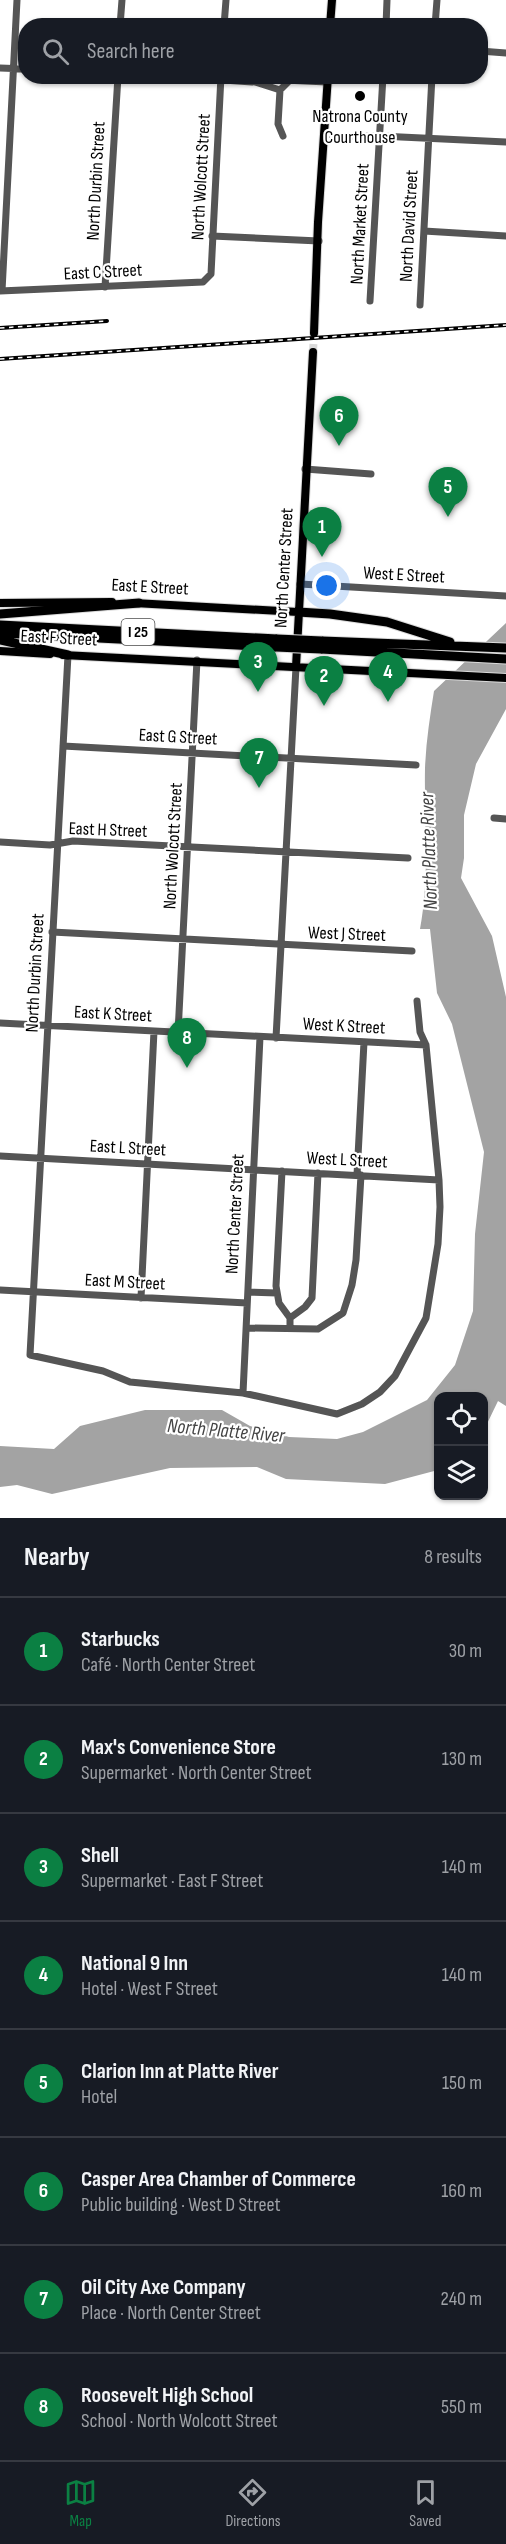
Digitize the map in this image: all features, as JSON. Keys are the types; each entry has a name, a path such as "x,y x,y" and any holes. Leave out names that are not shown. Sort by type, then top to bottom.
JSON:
{"highway":[{"path":"0,614 139,603"},
{"path":"298,612 387,622 464,646"},
{"name":"I 25","path":"0,625 276,643"},
{"name":"I 25","path":"0,633 322,645 506,648"},
{"path":"0,639 68,655"},
{"name":"I 25","path":"322,645 506,659"}],"main road":[{"path":"331,18 332,0"},
{"path":"314,333 328,84"},
{"name":"North Center Street","path":"296,667 313,352"},
{"name":"East E Street","path":"0,603 49,601 139,603 298,612"},
{"name":"East F Street","path":"0,651 506,678"}],"street":[{"path":"1,291 17,0"},
{"path":"121,18 122,0"},
{"path":"225,18 226,0"},
{"path":"386,18 387,0"},
{"path":"435,18 436,0"},
{"path":"488,52 506,53"},
{"path":"0,68 18,68"},
{"name":"North Durbin Street","path":"105,287 118,84"},
{"name":"North Wolcott Street","path":"208,279 211,274 221,84"},
{"path":"259,84 280,90"},
{"path":"283,136 278,124 280,90 286,84"},
{"name":"North Market Street","path":"370,301 383,84"},
{"name":"North David Street","path":"420,304 432,84"},
{"path":"324,137 380,136 506,142"},
{"path":"424,231 506,236"},
{"path":"212,236 319,240"},
{"name":"East C Street","path":"1,291 203,282 208,279"},
{"path":"305,469 371,474"},
{"name":"West E Street","path":"300,584 506,596"},
{"name":"North Durbin Street","path":"68,655 30,1355 103,1371 130,1382 243,1393"},
{"name":"North Wolcott Street","path":"178,1033 197,660"},
{"name":"North Center Street","path":"276,1038 296,667"},
{"name":"East G Street","path":"63,746 416,765"},
{"path":"494,818 506,819"},
{"name":"East H Street","path":"0,842 72,841 408,858"},
{"name":"West J Street","path":"52,932 281,946 412,951"},
{"path":"243,1393 337,1414 362,1404 380,1392 395,1376 426,1318 438,1244 440,1207 426,1045 420,1032 417,1001"},
{"name":"East K Street","path":"0,1023 260,1037"},
{"path":"141,1298 154,1031"},
{"name":"North Center Street","path":"243,1393 260,1037"},
{"name":"West K Street","path":"260,1037 426,1045"},
{"path":"246,1328 318,1329 343,1313 352,1285 356,1260 364,1042"},
{"name":"East L Street","path":"0,1156 254,1169"},
{"name":"West L Street","path":"254,1169 438,1180"},
{"path":"282,1171 277,1293 279,1303 290,1318 290,1328"},
{"path":"290,1318 305,1307 312,1298 318,1173"},
{"name":"East M Street","path":"0,1290 248,1303"},
{"path":"248,1292 277,1293"}],"water":[{"name":"North Platte River","path":"506,623 506,709 476,764 464,815 464,858 461,878 492,936 506,997 506,1406 498,1401 488,1422 488,1392 434,1392 434,1471 385,1484 286,1479 257,1467 170,1468 52,1494 17,1485 0,1487 0,1446 54,1449 80,1426 145,1410 222,1410 250,1426 289,1437 337,1439 363,1432 427,1400 455,1365 473,1311 475,1234 484,1152 452,1024 437,993 430,929 420,929 426,869 426,758 434,691"}],"tunnel":[{"path":"313,352 314,333"}],"railway":[{"path":"0,328 107,321"},
{"path":"0,359 506,325"}],"place":[{"name":"Natrona County Courthouse","path":"360,96"},
{"name":"Casper Area Chamber of Commerce","path":"339,446"},
{"name":"Clarion Inn at Platte River","path":"448,517"},
{"name":"Starbucks","path":"322,557"},
{"name":"Shell","path":"258,692"},
{"name":"National 9 Inn","path":"388,702"},
{"name":"Max's Convenience Store","path":"324,706"},
{"name":"Oil City Axe Company","path":"259,788"},
{"name":"Roosevelt High School","path":"187,1068"}]}
